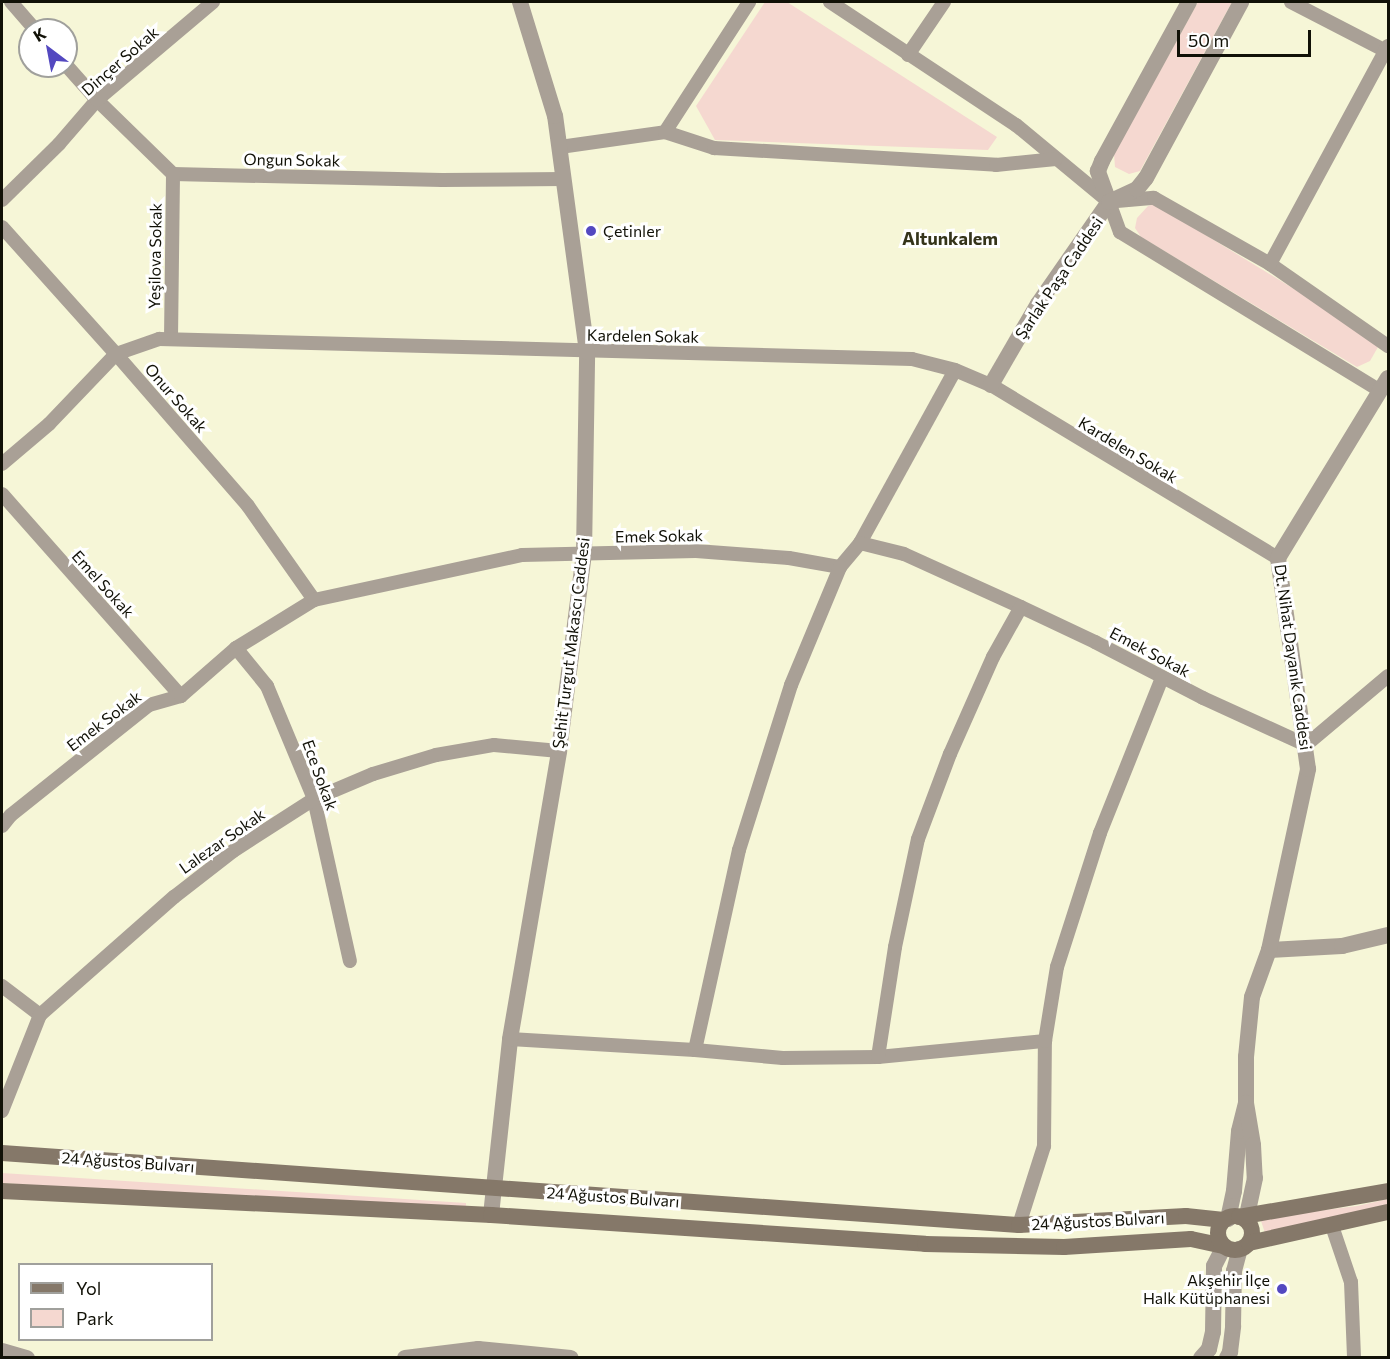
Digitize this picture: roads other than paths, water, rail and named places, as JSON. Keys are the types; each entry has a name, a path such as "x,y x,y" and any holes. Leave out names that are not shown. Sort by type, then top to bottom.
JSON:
{"main road":[{"name":"24 Ağustos Bulvarı","path":"2,1153 1020,1225 1186,1216 1237,1218 1389,1191"},
{"name":"24 Ağustos Bulvarı","path":"2,1191 490,1215 714,1232 925,1244 1064,1247 1191,1239 1238,1246 1389,1212"},
{"path":"1237,1218 1252,1231 1238,1246 1219,1231 1237,1218"}],"street":[{"path":"11,2 25,18"},
{"name":"Dinçer Sokak","path":"2,200 59,144 97,100 213,2"},
{"name":"Şehit Turgut Makascı Caddesi","path":"490,1215 510,1039 559,751 584,554 587,352 560,147 545,77 520,2"},
{"path":"665,132 749,2"},
{"path":"830,2 1016,125 1109,202 1120,232 1385,385"},
{"path":"909,55 944,2"},
{"name":"Şarlak Paşa Caddesi","path":"1109,202 1098,171 1102,160 1189,2"},
{"name":"Şarlak Paşa Caddesi","path":"991,385 1038,304 1109,202 1137,189 1146,178 1241,2"},
{"path":"1270,264 1388,49 1291,2"},
{"path":"78,78 173,174"},
{"path":"560,147 665,132 714,148 996,165 1056,159"},
{"name":"Ongun Sokak","path":"173,174 442,180 564,179"},
{"name":"Yeşilova Sokak","path":"171,339 173,174"},
{"path":"1109,202 1154,198 1270,264 1389,346"},
{"name":"Onur Sokak","path":"2,227 248,506 315,600"},
{"name":"Kardelen Sokak","path":"2,464 49,424 116,354 159,339 912,359 955,370 991,385 1278,558"},
{"path":"695,1050 714,953 742,840 791,685 840,567 860,543 955,370"},
{"name":"Dt. Nihat Dayanık Caddesi","path":"1237,1218 1234,1191 1239,1131 1246,1103 1246,1057 1251,1009 1269,950 1308,769 1278,558 1385,385"},
{"name":"Emel Sokak","path":"2,494 181,696"},
{"name":"Emek Sokak","path":"860,543 904,554 1095,642 1162,678 1306,745"},
{"name":"Emek Sokak","path":"2,826 6,809 149,705 181,696 236,648 315,600 522,555 696,551 789,558 840,567"},
{"path":"878,1057 895,947 918,839 950,754 993,657 1021,607"},
{"name":"Ece Sokak","path":"236,648 267,686 314,799 350,961"},
{"path":"1306,745 1389,676"},
{"path":"1020,1225 1044,1146 1045,1041 1057,967 1100,833 1162,678"},
{"name":"Lalezar Sokak","path":"2,1111 40,1015 174,897 233,850 314,799 373,774 436,754 495,745 559,751"},
{"path":"1269,950 1341,946 1389,934"},
{"path":"2,986 40,1015"},
{"path":"510,1039 695,1050 783,1058 878,1057 1045,1041"},
{"path":"1332,1226 1351,1282 1354,1358"},
{"path":"1201,1358 1209,1349 1213,1332 1214,1266 1238,1246"},
{"path":"1227,1358 1230,1352 1233,1326 1234,1271 1238,1246"},
{"path":"405,1358 498,1349 571,1358"},
{"path":"2,1351 27,1358"}],"place":[{"name":"Çetinler","path":"591,231"},
{"name":"Akşehir İlçe Halk Kütüphanesi","path":"1282,1289"}],"district":[{"name":"Altunkalem","path":"950,238"}]}
